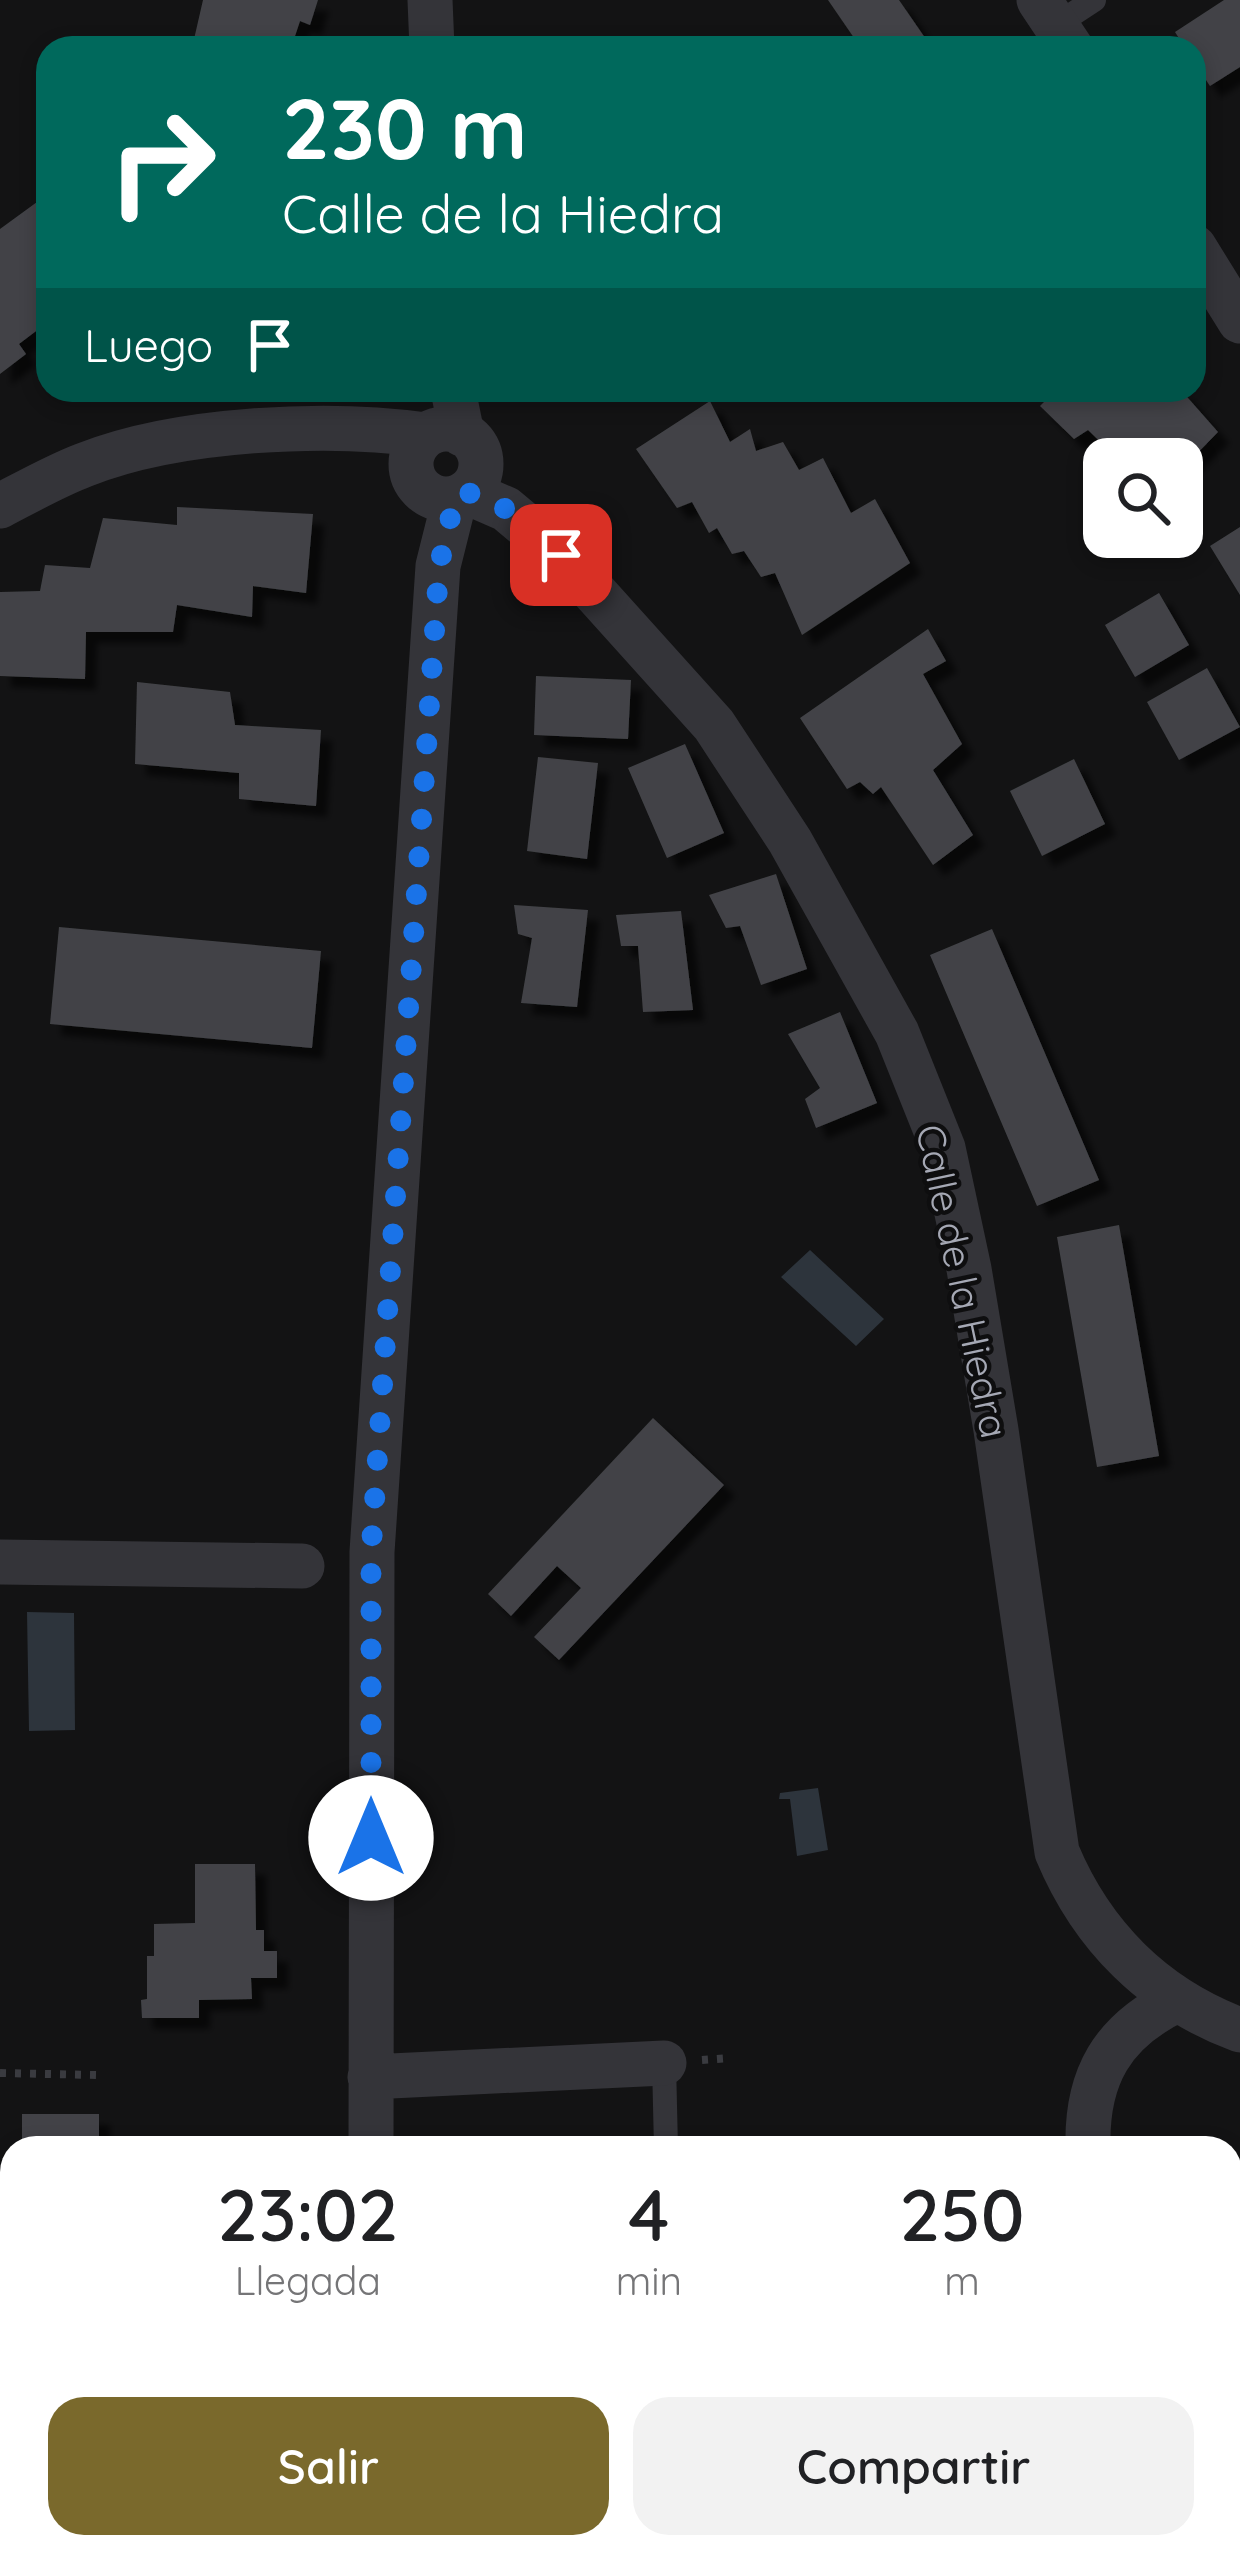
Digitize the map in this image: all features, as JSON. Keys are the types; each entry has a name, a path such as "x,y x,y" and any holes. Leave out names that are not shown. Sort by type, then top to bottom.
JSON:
{"street":[{"path":"430,0 432,36"},
{"path":"1206,266 1240,321"},
{"path":"443,416 414,450 411,468 449,494"},
{"path":"443,416 475,445 481,462 477,479 449,494"},
{"path":"0,506 86,464 154,446 282,428 369,428 443,416"},
{"path":"371,2136 371,1552 439,566 449,494"},
{"name":"Calle de la Hiedra","path":"449,494 506,509 561,555 714,725 790,841 898,1033 943,1148 969,1269 1057,1852 1072,1890 1116,1949 1177,2000 1240,2030"},
{"path":"0,1562 302,1566"},
{"path":"1089,2136 1093,2087 1104,2063 1142,2021 1177,2000"},
{"path":"370,2077 664,2063"}],"lane":[{"path":"664,2063 665,2136"}],"path":[{"path":"0,2073 96,2074"}],"shaded area":[{"path":"810,1250 884,1319 856,1346 781,1277"},
{"path":"27,1612 74,1613 75,1730 29,1731"},
{"path":"818,1788 828,1850 797,1856 790,1799 779,1799 780,1793"}],"building":[{"path":"203,0 318,0 310,25 300,21 295,36 195,36"},
{"path":"828,0 899,0 924,36 853,36"},
{"path":"1224,0 1240,0 1240,67 1210,86 1206,36 1178,36 1175,32"},
{"path":"36,203 36,331 19,344 26,354 0,374 0,229"},
{"path":"710,402 730,442 750,429 756,451 783,442 799,470 823,458 851,513 875,499 910,563 802,635 775,573 761,577 744,551 732,554 717,528 709,533 692,502 677,508 636,449"},
{"path":"1044,402 1192,402 1218,432 1203,447 1203,438 1096,438 1088,430 1074,439 1040,406"},
{"path":"177,507 313,514 306,593 253,586 252,617 177,605 173,632 86,632 85,679 0,676 0,592 40,591 45,565 90,568 103,518 177,525"},
{"path":"1240,527 1240,595 1210,546"},
{"path":"1159,593 1189,645 1135,677 1105,625"},
{"path":"928,629 946,661 923,674 962,744 933,770 973,835 933,865 881,787 873,794 860,782 847,789 800,718"},
{"path":"1207,668 1240,727 1179,760 1147,702"},
{"path":"536,676 631,680 628,739 534,735"},
{"path":"137,682 230,692 235,725 321,730 316,806 239,799 239,773 135,764"},
{"path":"685,744 724,833 667,858 628,768"},
{"path":"538,757 598,763 587,859 527,851"},
{"path":"1074,759 1105,824 1042,856 1010,791"},
{"path":"776,874 807,969 761,985 740,926 726,928 709,895"},
{"path":"514,905 588,910 577,1007 521,1003 532,938 518,934"},
{"path":"681,911 693,1010 643,1012 638,946 621,946 616,915"},
{"path":"59,927 321,951 312,1048 50,1024"},
{"path":"992,929 1099,1180 1037,1206 930,955"},
{"path":"840,1012 877,1103 816,1128 805,1099 820,1088 788,1034"},
{"path":"1119,1225 1159,1456 1097,1467 1057,1237"},
{"path":"653,1418 724,1485 559,1660 534,1637 581,1588 557,1566 511,1616 488,1594"},
{"path":"195,1864 255,1864 256,1930 264,1930 264,1951 277,1951 277,1978 251,1978 252,1999 199,2000 199,2018 142,2018 147,1956 154,1956 154,1924 195,1923"},
{"path":"22,2114 99,2114 99,2136 22,2136"}],"route":[{"path":"371,1838 371,1552 439,566 455,498 467,492 506,509 561,555"}]}
